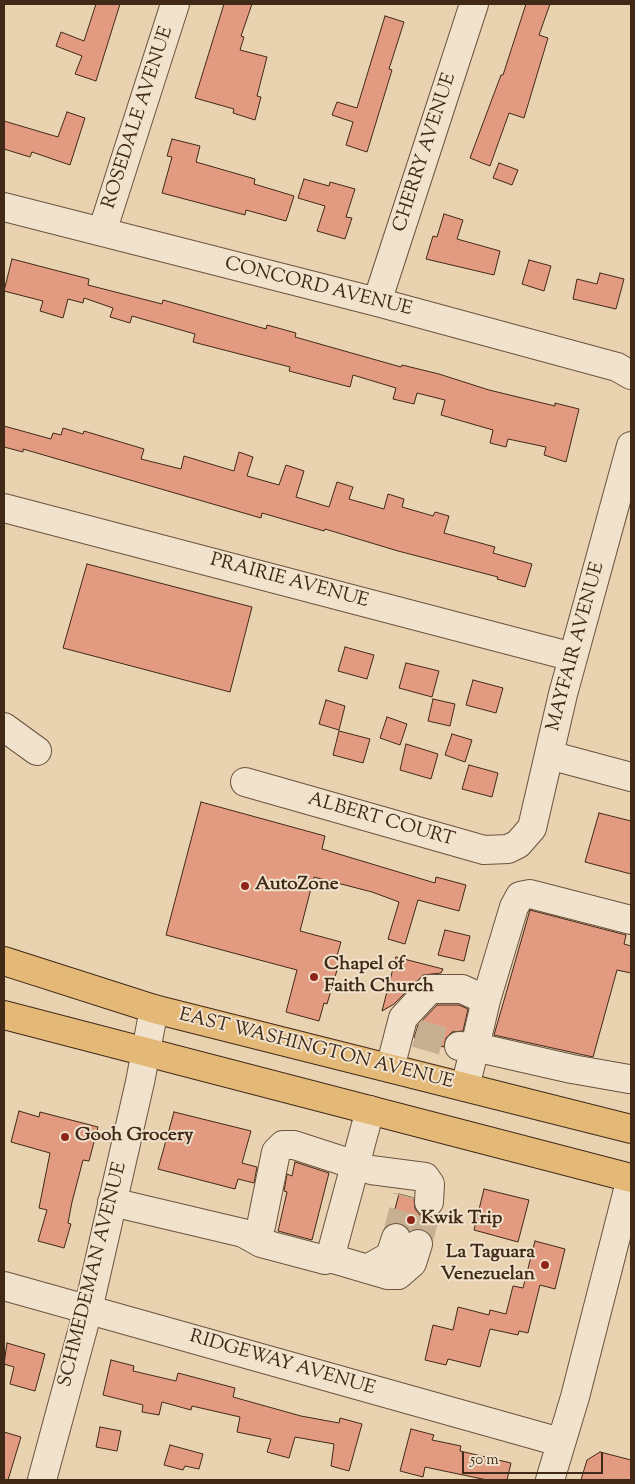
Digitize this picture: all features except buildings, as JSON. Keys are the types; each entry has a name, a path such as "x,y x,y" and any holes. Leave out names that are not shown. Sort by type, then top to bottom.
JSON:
{"main road":[{"name":"EAST WASHINGTON AVENUE","path":"4,961 154,1009 631,1129"},
{"path":"4,1015 146,1050 631,1178"}],"street":[{"name":"ROSEDALE AVENUE","path":"102,232 175,4"},
{"name":"CHERRY AVENUE","path":"377,302 474,4"},
{"name":"CONCORD AVENUE","path":"4,207 377,302 617,367 631,375"},
{"name":"MAYFAIR AVENUE","path":"518,844 532,828 573,657 631,446"},
{"name":"PRAIRIE AVENUE","path":"4,508 573,657"},
{"path":"4,727 37,752"},
{"path":"549,755 631,776"},
{"name":"ALBERT COURT","path":"245,782 484,850 508,849 518,844"},
{"path":"465,1087 469,1038 486,1000 514,907 520,896 530,894 631,920"},
{"path":"390,1068 410,1024 430,989 462,989 486,1000"},
{"name":"SCHMEDEMAN AVENUE","path":"42,1480 88,1310 154,1009"},
{"path":"469,1038 572,1069 630,1074"},
{"path":"330,1258 370,1110"},
{"path":"255,1239 260,1226 276,1152 283,1146 294,1145 354,1165 387,1173 413,1190"},
{"path":"550,1480 575,1397 631,1178"},
{"path":"112,1202 243,1233 255,1239 325,1260 330,1258 367,1269 390,1256 407,1241"},
{"name":"RIDGEWAY AVENUE","path":"4,1286 560,1442"}],"tunnel":[{"path":"416,1033 459,1046"},
{"path":"396,1238 407,1196"},
{"path":"418,1244 429,1202"}],"place":[{"name":"AutoZone","path":"245,886"},
{"name":"Chapel of Faith Church","path":"314,977"},
{"name":"Gooh Grocery","path":"65,1137"},
{"name":"Kwik Trip","path":"411,1220"},
{"name":"La Taguara Venezuelan","path":"545,1265"}]}
